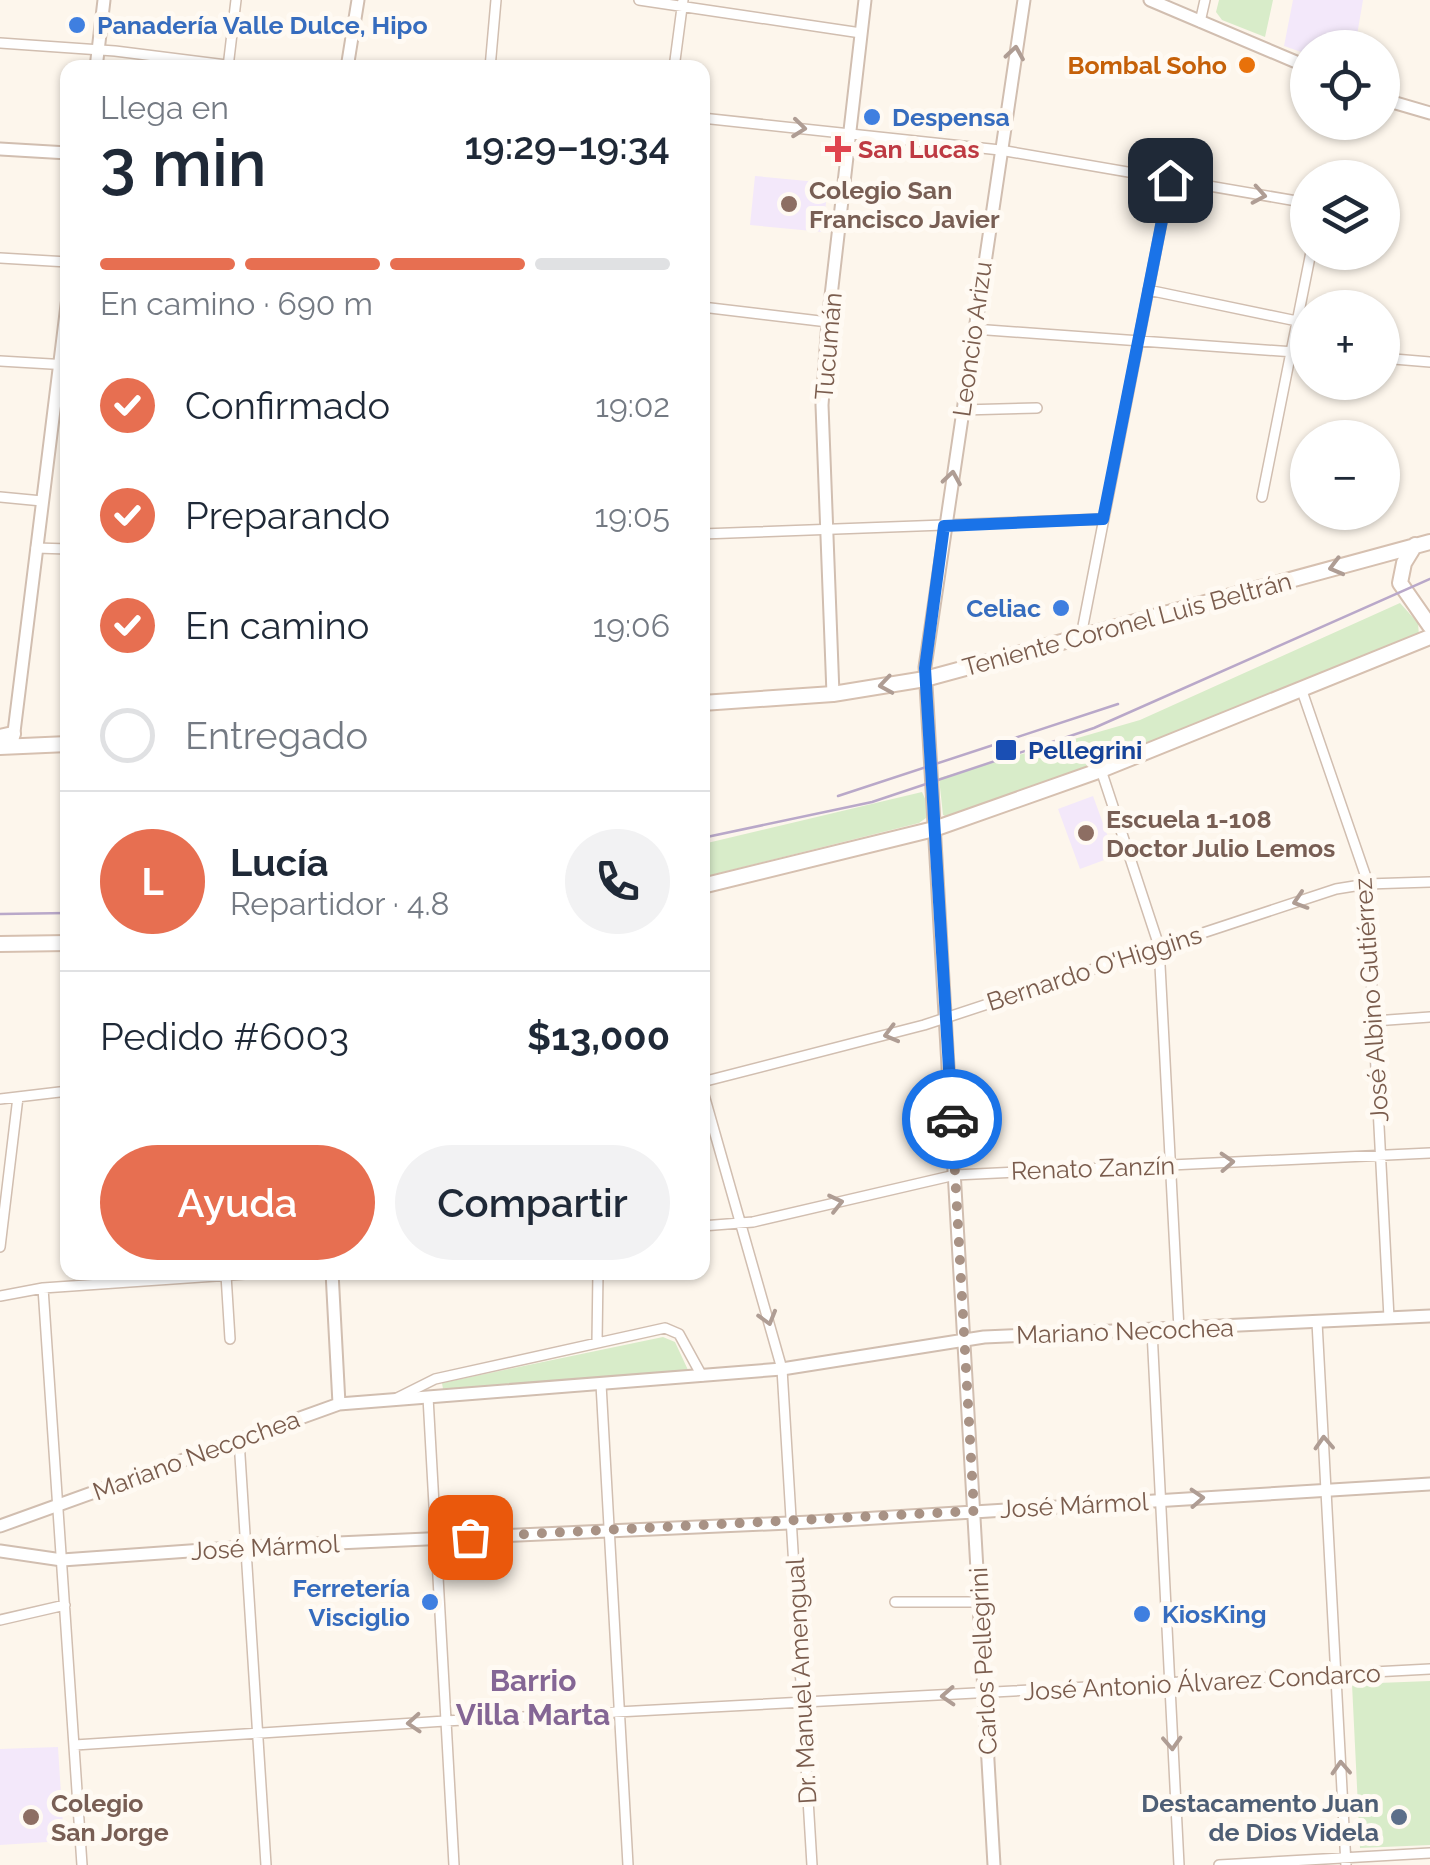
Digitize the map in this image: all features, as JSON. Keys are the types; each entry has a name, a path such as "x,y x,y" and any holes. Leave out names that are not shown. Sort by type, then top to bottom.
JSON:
{"main road":[{"name":"Teniente Coronel Luis Beltrán","path":"710,702 833,694 925,679 1423,543"},
{"path":"1423,543 1401,573 1400,584 1430,626"},
{"path":"1408,598 1430,609"},
{"path":"710,884 934,829 1101,770 1430,638"},
{"path":"8,741 60,744"},
{"path":"0,944 60,948"}],"street":[{"path":"97,60 104,0"},
{"path":"229,60 236,0"},
{"path":"348,60 358,0"},
{"path":"491,60 496,0"},
{"path":"639,0 682,3 861,32"},
{"name":"Tucumán","path":"833,694 822,405 865,0"},
{"name":"Leoncio Arizu","path":"925,679 944,526 1024,0"},
{"path":"1150,0 1290,60"},
{"path":"1200,22 1205,0"},
{"path":"675,60 682,3"},
{"path":"0,43 179,60"},
{"path":"1400,104 1430,114"},
{"path":"710,119 1000,150 1290,200"},
{"path":"0,149 60,153"},
{"path":"1081,636 1170,180"},
{"path":"0,258 60,262"},
{"path":"1148,290 1290,320"},
{"path":"710,308 828,322"},
{"path":"974,329 1290,352"},
{"path":"1262,497 1290,357"},
{"path":"1400,360 1430,362"},
{"path":"0,361 60,364"},
{"path":"8,741 60,384"},
{"path":"962,410 1037,408"},
{"path":"0,497 42,501"},
{"path":"710,534 1103,519"},
{"path":"36,548 60,548"},
{"name":"Carlos Pellegrini","path":"925,679 994,1865"},
{"name":"José Albino Gutiérrez","path":"1302,691 1367,884 1389,1318"},
{"path":"1101,770 1159,946 1179,1329"},
{"name":"Bernardo O'Higgins","path":"710,1083 946,1017 1336,889 1430,882"},
{"path":"1374,1020 1430,1017"},
{"path":"0,1099 60,1092"},
{"path":"0,1248 18,1097"},
{"name":"Dr. Manuel Amengual","path":"710,1114 782,1368 812,1865"},
{"name":"Renato Zanzín","path":"710,1226 741,1224 955,1174 1430,1153"},
{"path":"0,1296 44,1288 156,1280"},
{"path":"226,1280 230,1339"},
{"path":"332,1280 339,1404"},
{"path":"597,1342 598,1280"},
{"path":"44,1288 82,1865"},
{"name":"Mariano Necochea","path":"0,1526 339,1404 782,1368 964,1339 1430,1316"},
{"path":"1317,1322 1346,1861"},
{"name":"Mariano Necochea","path":"395,1399 435,1379 666,1328 674,1330 702,1376"},
{"path":"1152,1331 1179,1865"},
{"path":"601,1384 628,1865"},
{"path":"428,1396 454,1865"},
{"path":"239,1440 266,1865"},
{"name":"José Mármol","path":"0,1550 62,1560 1430,1484"},
{"path":"896,1602 979,1602"},
{"path":"0,1620 65,1605"},
{"name":"José Antonio Álvarez Condarco","path":"75,1745 446,1721 1430,1669"},
{"path":"1219,1865 1346,1861 1430,1853"}],"shaded area":[{"path":"1293,0 1363,0 1358,30 1290,30 1290,48 1284,46"},
{"name":"Colegio San Francisco Javier","path":"755,176 828,183 823,232 750,225"},
{"name":"Escuela 1-108 Doctor Julio Lemos","path":"1093,796 1115,856 1080,869 1058,809"},
{"name":"Colegio San Jorge","path":"58,1747 64,1841 0,1845 0,1749"}],"green space":[{"path":"1219,0 1273,0 1265,37 1222,20 1216,12"},
{"path":"1400,603 1418,623 1419,635 1079,771 947,817 943,815 939,778 1140,720"},
{"path":"922,792 927,803 926,818 919,823 710,875 710,842"},
{"path":"663,1337 675,1342 688,1370 443,1389 442,1383"},
{"path":"1430,1681 1430,1845 1360,1848 1352,1684"}],"tram line":[{"path":"710,836 872,802 1094,728 1430,579"},
{"path":"838,796 1118,704"},
{"path":"0,914 60,913"}],"way so far":[{"path":"470,1537 974,1511 952,1119"}],"place":[{"name":"Panadería Valle Dulce, Hipo","path":"77,25"},
{"name":"Bombal Soho","path":"1247,65"},
{"name":"Despensa","path":"872,117"},
{"name":"San Lucas","path":"838,149"},
{"name":"Colegio San Francisco Javier","path":"789,204"},
{"name":"Celiac","path":"1061,608"},
{"name":"Pellegrini","path":"1006,750"},
{"name":"Escuela 1-108 Doctor Julio Lemos","path":"1086,833"},
{"name":"Ferretería Visciglio","path":"430,1602"},
{"name":"KiosKing","path":"1142,1614"},
{"name":"Colegio San Jorge","path":"31,1817"},
{"name":"Destacamento Juan de Dios Videla","path":"1399,1817"}],"district":[{"name":"Barrio Villa Marta","path":"533,1697"}],"route":[{"path":"952,1119 925,668 944,526 1103,519 1170,180"}]}
